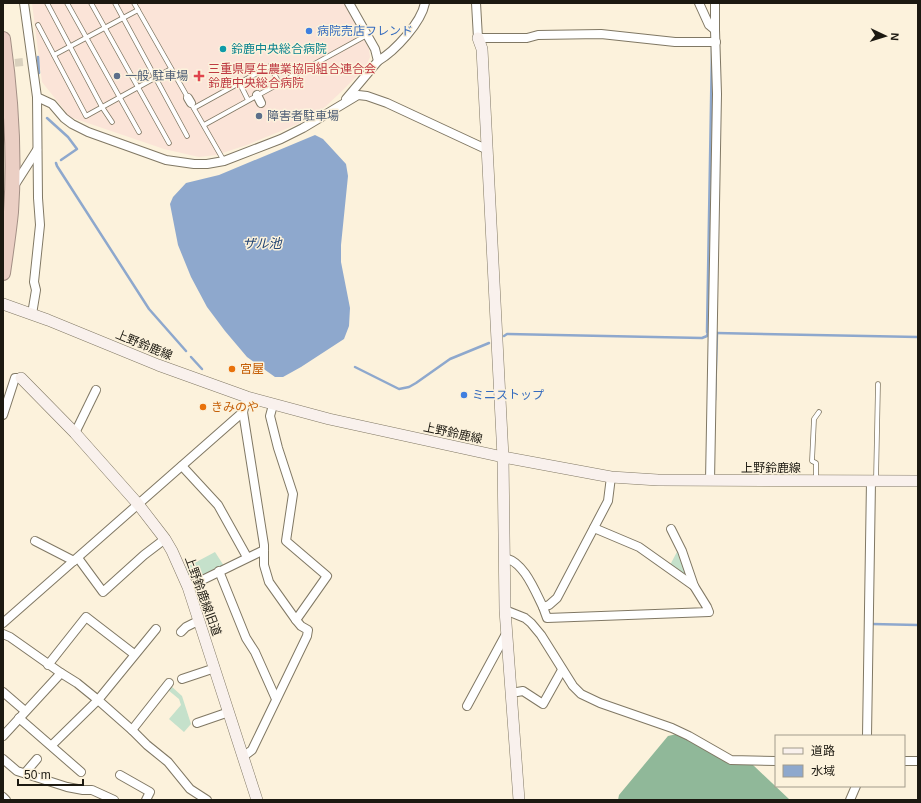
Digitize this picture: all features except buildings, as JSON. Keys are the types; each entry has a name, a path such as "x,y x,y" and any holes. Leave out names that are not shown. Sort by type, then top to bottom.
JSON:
{"highway":[{"path":"3,39 12,124 11,213 3,273"}],"street":[{"path":"24,3 28,61 36,97 40,225 34,282 36,290 32,314"},
{"path":"349,3 375,49 378,61"},
{"path":"343,103 378,61 409,32 420,15 425,3"},
{"path":"476,3 478,38 482,49 488,150 503,458 506,634 519,800"},
{"path":"699,3 709,25 715,30"},
{"path":"710,481 717,102 715,3"},
{"path":"478,38 527,38 538,35 601,34 668,41 715,42"},
{"path":"36,97 52,104 64,118 79,129 166,160 194,164 207,164 224,161 281,139 309,125 358,95 367,96 488,150"},
{"path":"12,190 38,150"},
{"name":"上野鈴鹿線","path":"3,304 32,314 158,365 246,397 329,419 503,458 611,477 658,480 918,481"},
{"path":"3,414 15,378 21,378"},
{"name":"上野鈴鹿線旧道","path":"21,378 75,433 138,504 165,539 172,551 188,587 257,800"},
{"path":"75,433 96,390"},
{"path":"244,756 252,750 308,636 308,630 301,626 296,620 269,582 264,565 264,550 243,412 246,397"},
{"path":"273,405 270,416 282,461 293,494 286,541 328,576 296,620"},
{"path":"3,623 243,412"},
{"path":"182,466 218,505 247,558"},
{"path":"543,607 549,605 557,598 594,528 608,501 611,477"},
{"path":"867,735 874,481"},
{"path":"594,528 639,547 694,586"},
{"path":"504,558 515,562 529,579 547,618 709,612 694,586 682,551 671,529"},
{"path":"35,541 76,559 103,592 144,555 165,539"},
{"path":"188,587 264,550"},
{"path":"219,572 246,638 255,652 276,699"},
{"path":"505,610 525,618 531,623 541,635 573,686 581,694 600,703 672,728 731,760 775,761"},
{"path":"48,665 86,617 134,654"},
{"path":"181,632 186,626 198,621"},
{"path":"52,745 98,700 134,654 156,629"},
{"path":"3,634 10,637 61,674 77,683 98,700 168,762 190,789 207,800"},
{"path":"467,706 506,634"},
{"path":"182,679 215,668"},
{"path":"511,693 523,691 543,704 562,670"},
{"path":"3,736 61,674"},
{"path":"132,730 169,683"},
{"path":"3,692 25,711"},
{"path":"197,723 229,712"},
{"path":"19,718 52,745 81,772"},
{"path":"3,759 17,771 68,787 92,790 114,800"},
{"path":"25,773 37,759"},
{"path":"905,761 918,761"},
{"path":"120,775 150,792 146,800"},
{"path":"850,800 856,787"},
{"path":"3,797 6,800"}],"lane":[{"path":"47,3 102,107 112,122"},
{"path":"67,3 138,132"},
{"path":"91,3 169,143"},
{"path":"114,3 187,136"},
{"path":"134,3 224,161"},
{"path":"54,55 138,10"},
{"path":"38,25 86,116 171,68"},
{"path":"204,125 248,100 259,99 279,84 367,34"},
{"path":"191,103 239,82 270,66 279,84"},
{"path":"239,82 248,100"},
{"path":"874,481 878,384"},
{"path":"816,481 816,463 812,461 814,418 818,412"}],"shaded area":[{"name":"三重県厚生農業協同組合連合会 鈴鹿中央総合病院","path":"32,3 344,3 369,49 370,57 363,70 325,107 298,124 247,145 216,155 199,157 164,149 67,116 65,114 66,112 42,82"}],"green space":[{"path":"678,550 687,571 684,575 670,565"},
{"path":"215,552 224,566 198,578 187,577 185,568"},
{"path":"171,686 182,696 191,724 184,732 169,719 181,705 179,699 168,690"},
{"path":"677,734 731,764 753,765 790,800 618,800 619,795 668,736"}],"water":[{"name":"ザル池","path":"315,135 323,139 346,164 348,176 341,245 341,262 350,308 349,326 344,339 283,377 275,377 247,357 207,307 191,277 178,245 170,204 173,197 186,183 219,175"}],"waterway":[{"path":"707,332 712,47"},
{"path":"38,57 39,73"},
{"path":"47,118 68,137 77,149 61,160"},
{"path":"56,163 149,309 186,351"},
{"path":"504,336 507,334 702,338 707,336 708,332"},
{"path":"716,333 918,337"},
{"path":"715,400 717,333"},
{"path":"355,367 399,389 409,387 416,383 450,359 489,343"},
{"path":"191,357 202,369"},
{"path":"872,624 918,625"}],"tunnel":[{"path":"3,64 24,62"}],"place":[{"name":"病院売店フレンド","path":"309,31"},
{"name":"鈴鹿中央総合病院","path":"223,49"},
{"name":"一般 駐車場","path":"117,76"},
{"name":"三重県厚生農業協同組合連合会 鈴鹿中央総合病院","path":"199,76"},
{"name":"障害者駐車場","path":"259,116"},
{"name":"宮屋","path":"232,369"},
{"name":"ミニストップ","path":"464,395"},
{"name":"きみのや","path":"203,407"}]}
